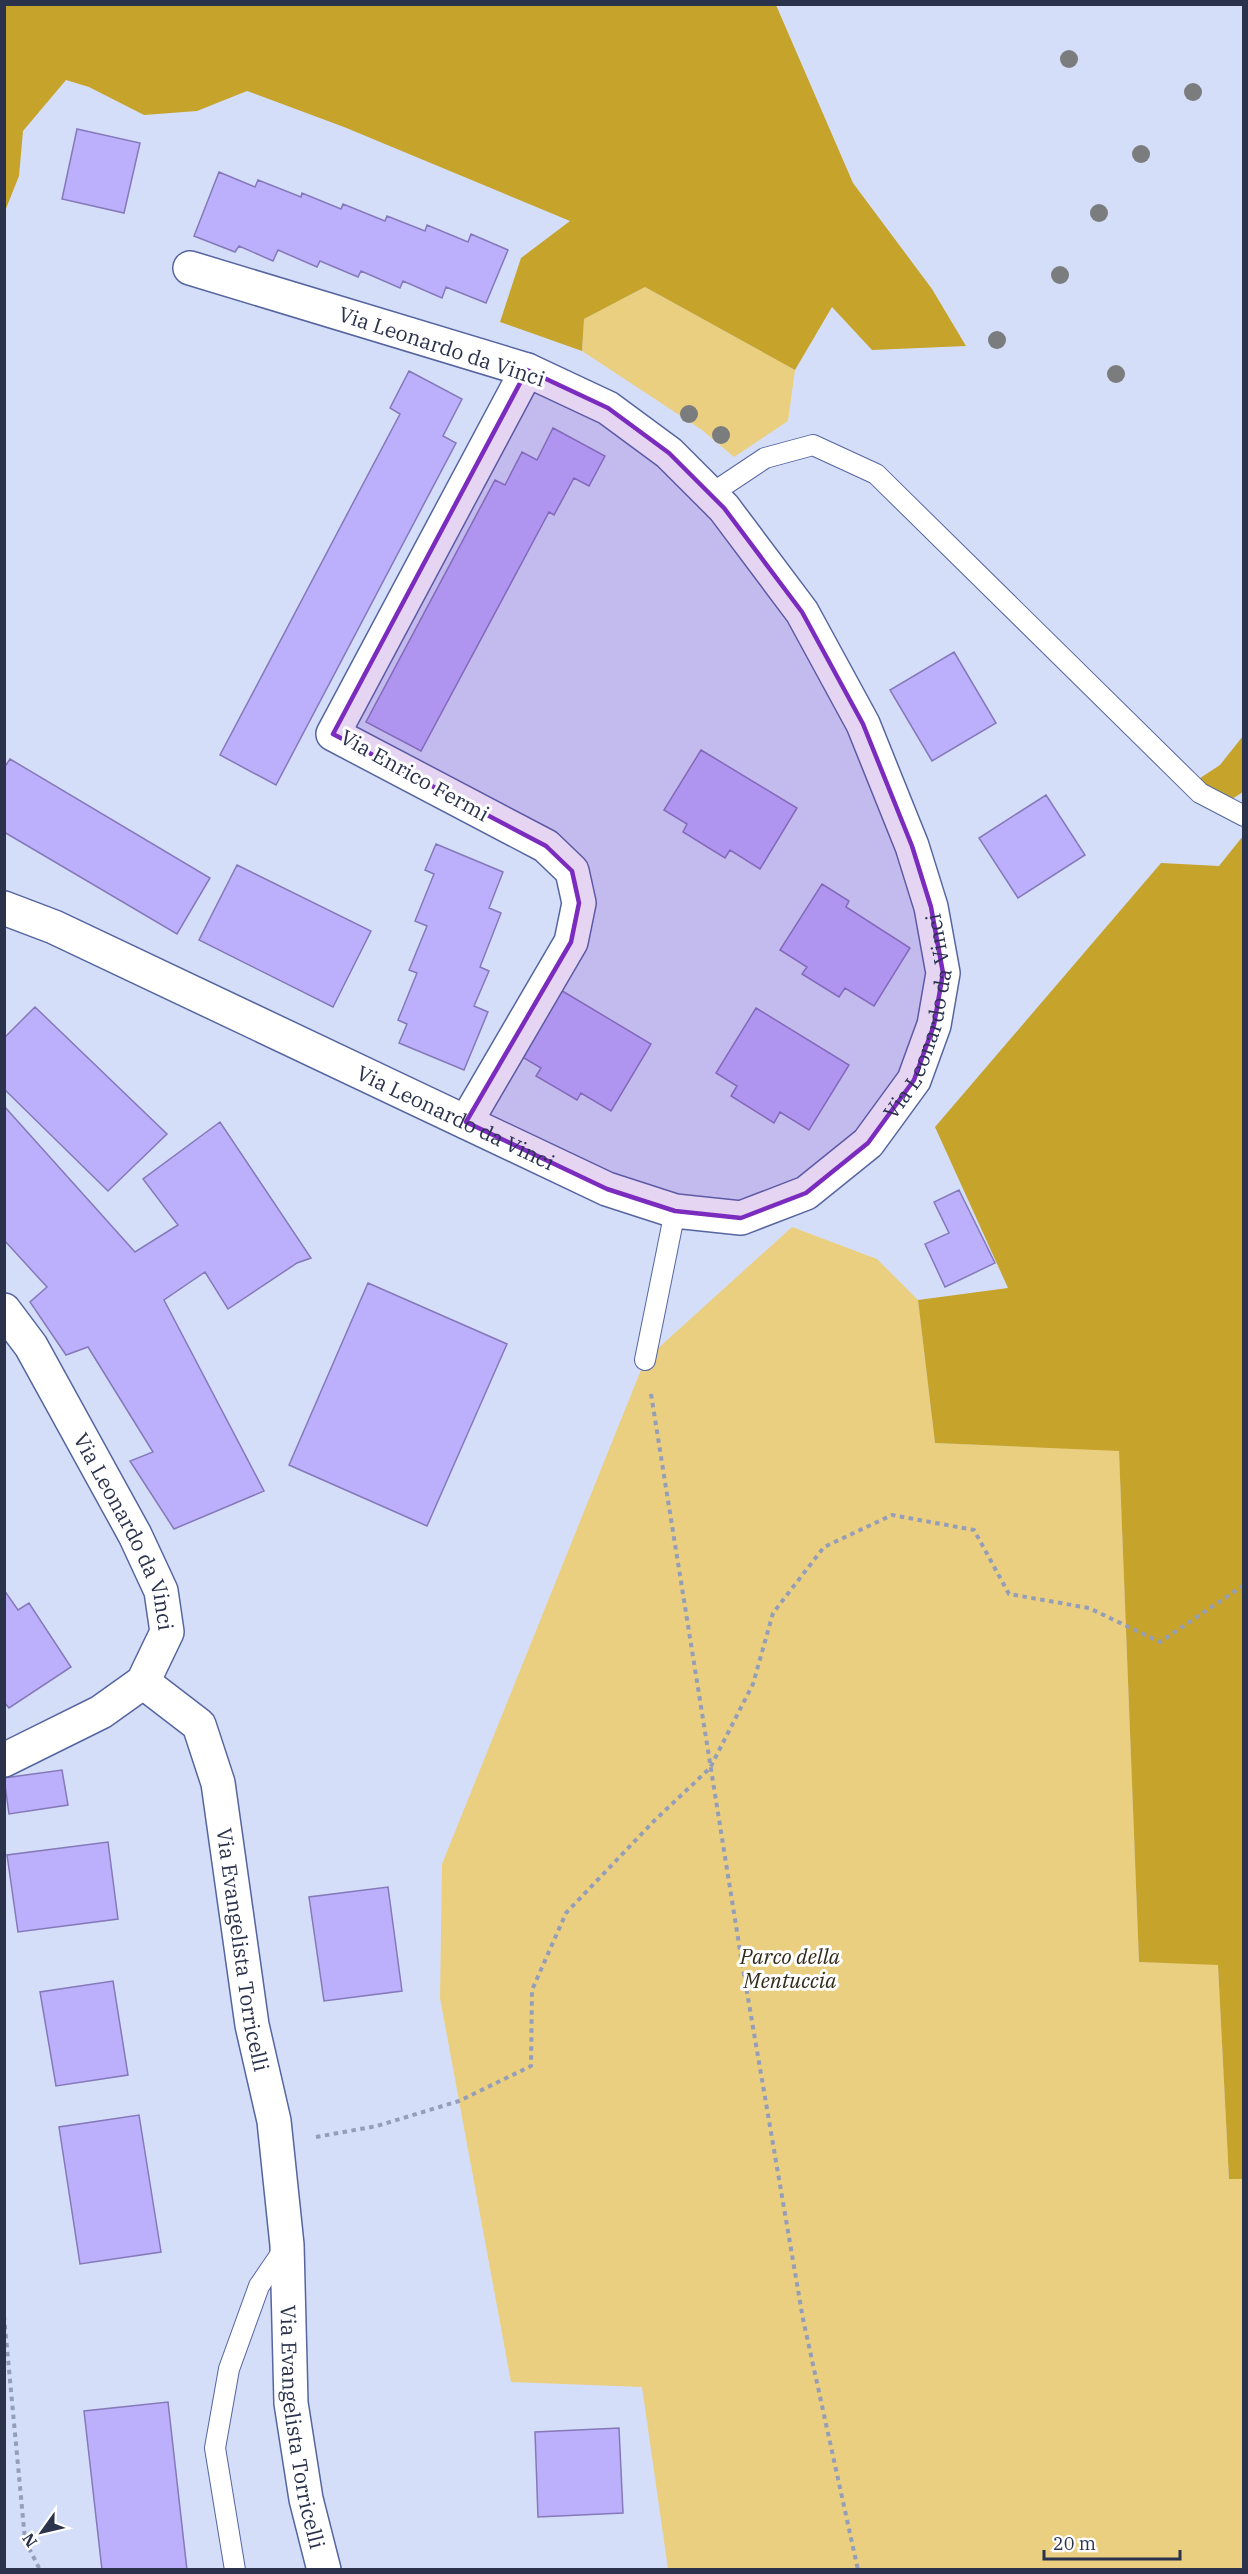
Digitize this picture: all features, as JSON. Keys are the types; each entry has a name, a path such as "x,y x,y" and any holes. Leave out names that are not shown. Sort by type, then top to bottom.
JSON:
{"street":[{"name":"Via Leonardo da Vinci","path":"4,908 54,927 607,1189 675,1211 741,1218 806,1193 868,1143 914,1080 934,1024 943,973 931,907 912,846 863,724 802,612 711,494 669,453 608,408 527,370 190,268"},
{"name":"Via Enrico Fermi","path":"466,1122 571,942 579,903 572,871 546,846 333,734 527,370"},
{"name":"Via Leonardo da Vinci","path":"4,1310 31,1346 135,1535 161,1591 166,1632 143,1682 101,1712 4,1760"},
{"name":"Via Evangelista Torricelli","path":"143,1682 199,1725 218,1783 242,1968 252,2025 274,2121 287,2245 291,2403 306,2499 324,2570"}],"lane":[{"path":"711,494 765,458 813,445 876,474 1200,793 1244,816"},
{"path":"645,1360 675,1211"},
{"name":"Via Evangelista Torricelli","path":"235,2570 214,2448 229,2369 260,2286 287,2245"}],"path":[{"path":"645,1360 710,1768 803,2319 858,2570"},
{"path":"278,2156 317,2137 376,2126 459,2101 531,2066 532,1990 566,1913 654,1820 710,1768 753,1684 773,1613 824,1546 892,1515 974,1530 1009,1594 1089,1608 1160,1642 1244,1585"},
{"path":"4,2316 25,2540 40,2570"}],"highlighted area":[{"path":"527,370 608,408 669,453 724,508 802,612 863,724 912,846 931,907 943,973 934,1025 914,1080 868,1143 806,1193 741,1218 675,1211 607,1189 466,1122 571,942 579,903 572,871 546,846 333,734"}],"green space":[{"path":"645,287 795,370 788,421 734,457 702,430 582,351 584,319"},
{"name":"Parco della Mentuccia","path":"792,1227 877,1259 918,1300 935,1443 1119,1450 1139,1962 1218,1964 1229,2179 1243,2179 1243,2569 668,2569 642,2387 511,2382 440,1998 442,1864 645,1360"}],"shaded area":[{"path":"5,4 776,5 853,183 932,289 966,346 872,350 832,307 795,370 645,287 584,319 582,351 500,322 521,258 570,221 344,127 247,91 197,111 144,115 89,87 66,80 23,131 19,176 5,211"},
{"path":"1243,736 1243,792 1229,801 1197,780 1220,765"},
{"path":"1243,836 1244,2179 1229,2179 1218,1965 1139,1962 1119,1451 935,1443 918,1300 1008,1288 935,1127 1161,863 1219,866"}],"building":[{"path":"77,129 140,143 124,213 62,199"},
{"path":"219,172 255,187 258,180 301,197 302,193 341,209 343,204 385,221 387,216 425,231 427,225 468,242 471,234 508,250 486,303 446,287 442,298 403,281 400,288 361,271 358,277 320,261 317,267 278,250 273,261 239,246 235,252 194,236"},
{"path":"409,371 462,399 443,436 456,443 276,785 220,755 400,414 390,408"},
{"path":"553,428 605,456 589,486 574,478 554,515 549,512 421,751 366,722 495,480 505,485 522,452 537,460"},
{"path":"954,652 996,723 932,761 890,690"},
{"path":"701,750 797,808 760,869 730,850 725,858 683,832 687,824 664,810"},
{"path":"10,759 210,878 177,934 4,832 4,768"},
{"path":"1046,795 1085,855 1018,898 979,838"},
{"path":"436,844 503,872 489,908 501,913 480,967 489,971 474,1006 488,1012 464,1070 399,1043 407,1024 398,1020 417,973 409,970 427,926 415,921 434,874 425,870"},
{"path":"237,865 371,931 333,1007 199,940"},
{"path":"822,884 849,901 846,907 910,948 874,1006 845,988 839,997 802,974 807,967 780,950"},
{"path":"559,989 651,1044 611,1111 581,1093 577,1100 536,1076 541,1068 519,1055"},
{"path":"35,1007 167,1134 108,1191 4,1089 4,1038"},
{"path":"756,1008 849,1065 809,1130 780,1112 774,1123 731,1096 737,1086 716,1073"},
{"path":"4,1106 135,1252 178,1225 143,1179 220,1122 311,1258 297,1263 228,1309 205,1272 164,1300 264,1491 174,1529 130,1461 153,1452 88,1347 66,1355 30,1302 47,1287 4,1240"},
{"path":"959,1190 995,1263 945,1287 925,1244 949,1233 934,1202"},
{"path":"368,1283 507,1344 427,1526 289,1465"},
{"path":"4,1590 18,1610 29,1603 71,1667 9,1708 4,1702"},
{"path":"62,1770 68,1805 9,1814 4,1778"},
{"path":"108,1842 118,1919 18,1932 7,1855"},
{"path":"388,1887 402,1991 324,2001 309,1897"},
{"path":"113,1981 128,2075 56,2086 40,1992"},
{"path":"139,2115 161,2252 80,2264 59,2127"},
{"path":"168,2402 187,2570 102,2570 84,2411"},
{"path":"619,2428 623,2513 538,2517 535,2432"}]}
